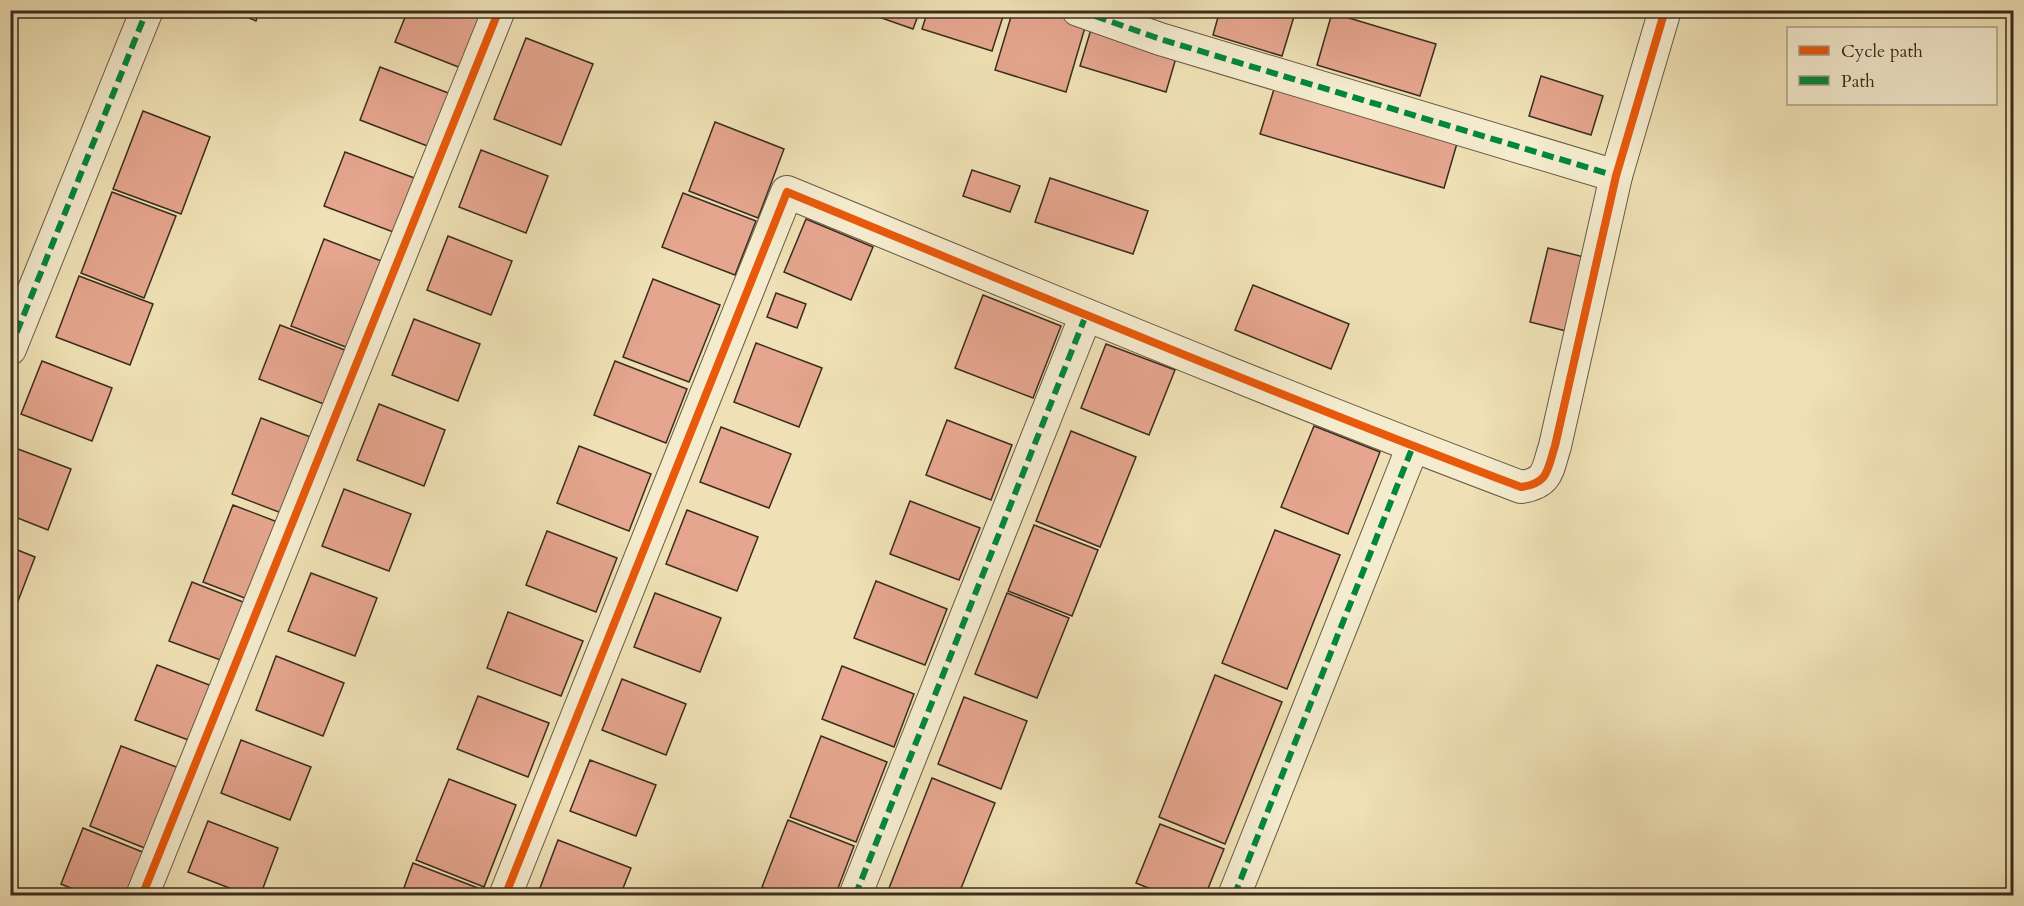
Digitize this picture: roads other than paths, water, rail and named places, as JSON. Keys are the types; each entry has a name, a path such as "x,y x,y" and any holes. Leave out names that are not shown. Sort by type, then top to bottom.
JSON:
{"street":[{"path":"10,349 147,10"},
{"path":"142,896 499,10"},
{"path":"1078,10 1160,39 1616,176"},
{"path":"505,896 787,192 1413,446 1521,487 1535,485 1545,477 1555,446 1616,176 1665,10"},
{"path":"855,896 1086,315"},
{"path":"1234,896 1413,446"}]}
